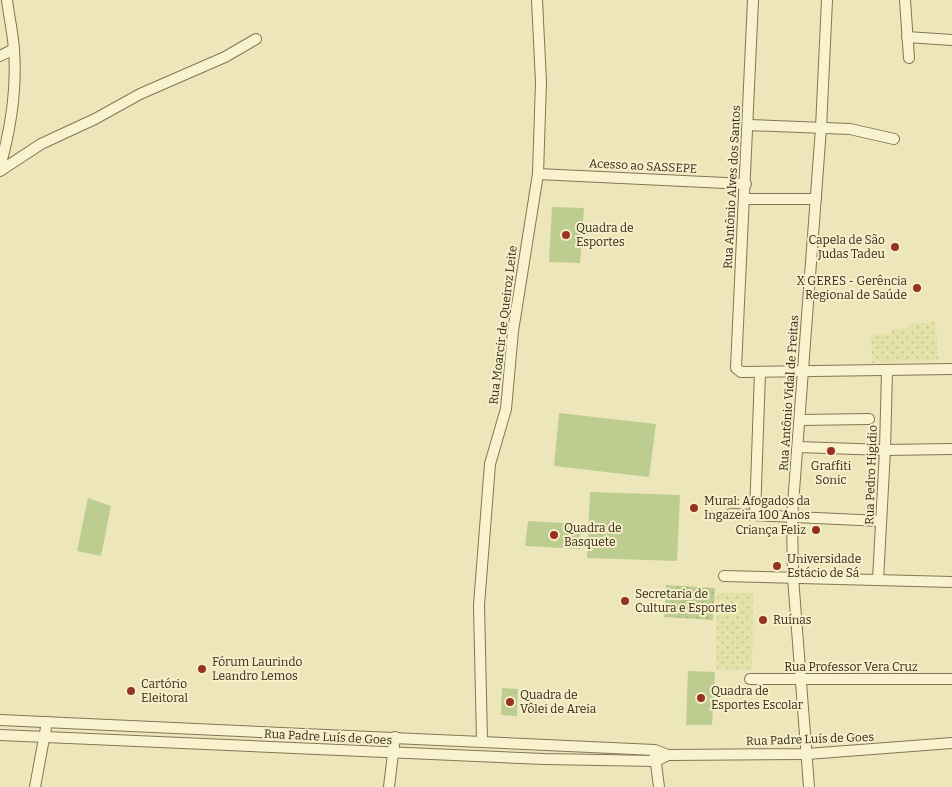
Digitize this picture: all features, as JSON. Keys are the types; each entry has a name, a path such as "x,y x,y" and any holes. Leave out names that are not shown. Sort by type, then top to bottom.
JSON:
{"street":[{"path":"0,167 14,108 14,49 8,0"},
{"name":"Rua Moarcir de Queiroz Leite","path":"482,741 479,605 490,464 506,409 513,331 538,174 541,119 537,0"},
{"name":"Rua Antônio Alves dos Santos","path":"753,0 746,184 735,363 741,372 760,372"},
{"name":"Rua Antônio Vidal de Freitas","path":"809,787 792,577 792,518 821,128 827,0"},
{"path":"905,0 909,58"},
{"path":"907,37 952,40"},
{"path":"0,171 41,144 94,119 140,94 225,57 256,39"},
{"path":"0,56 14,49"},
{"path":"748,126 860,130 894,140"},
{"name":"Acesso ao SASSEPE","path":"538,174 746,184"},
{"path":"745,199 816,199"},
{"path":"755,516 760,372 952,370"},
{"name":"Rua Pedro Higidio","path":"878,580 887,371"},
{"path":"800,420 869,419"},
{"path":"798,447 885,450 952,449"},
{"path":"731,514 881,521"},
{"path":"724,576 952,582"},
{"name":"Rua Professor Vera Cruz","path":"750,680 952,679"},
{"name":"Rua Padre Luís de Goes","path":"0,720 655,750 668,755 807,754 952,743"},
{"path":"35,787 47,722"},
{"name":"Rua Padre Luís de Goes","path":"0,735 394,753 656,761"},
{"path":"388,787 395,737"},
{"path":"655,750 658,787"},
{"path":"656,761 668,755"}],"shaded area":[{"path":"936,322 938,360 872,363 871,335 892,334 892,329 909,328 909,324"},
{"path":"717,593 753,593 752,670 716,670"}],"green space":[{"name":"Quadra de Esportes","path":"552,207 584,208 580,263 549,262"},
{"path":"559,413 656,424 649,477 554,466"},
{"path":"590,492 680,495 677,561 587,558"},
{"path":"88,498 111,506 101,556 77,551"},
{"name":"Quadra de Basquete","path":"528,521 581,524 580,549 525,546"},
{"path":"666,585 715,588 713,620 664,617"},
{"name":"Quadra de Esportes Escolar","path":"688,671 715,672 712,725 686,725"},
{"name":"Quadra de Vôlei de Areia","path":"502,688 518,689 517,716 501,715"}],"place":[{"name":"Quadra de Esportes","path":"566,235"},
{"name":"Capela de São Judas Tadeu","path":"895,247"},
{"name":"X GERES - Gerência Regional de Saúde","path":"917,288"},
{"name":"Graffiti Sonic","path":"831,451"},
{"name":"Mural: Afogados da Ingazeira 100 Anos","path":"694,508"},
{"name":"Criança Feliz","path":"816,530"},
{"name":"Quadra de Basquete","path":"554,535"},
{"name":"Universidade Estácio de Sá","path":"777,566"},
{"name":"Secretaria de Cultura e Esportes","path":"625,601"},
{"name":"Ruínas","path":"763,620"},
{"name":"Fórum Laurindo Leandro Lemos","path":"202,669"},
{"name":"Cartório Eleitoral","path":"131,691"},
{"name":"Quadra de Esportes Escolar","path":"701,698"},
{"name":"Quadra de Vôlei de Areia","path":"510,702"}]}
